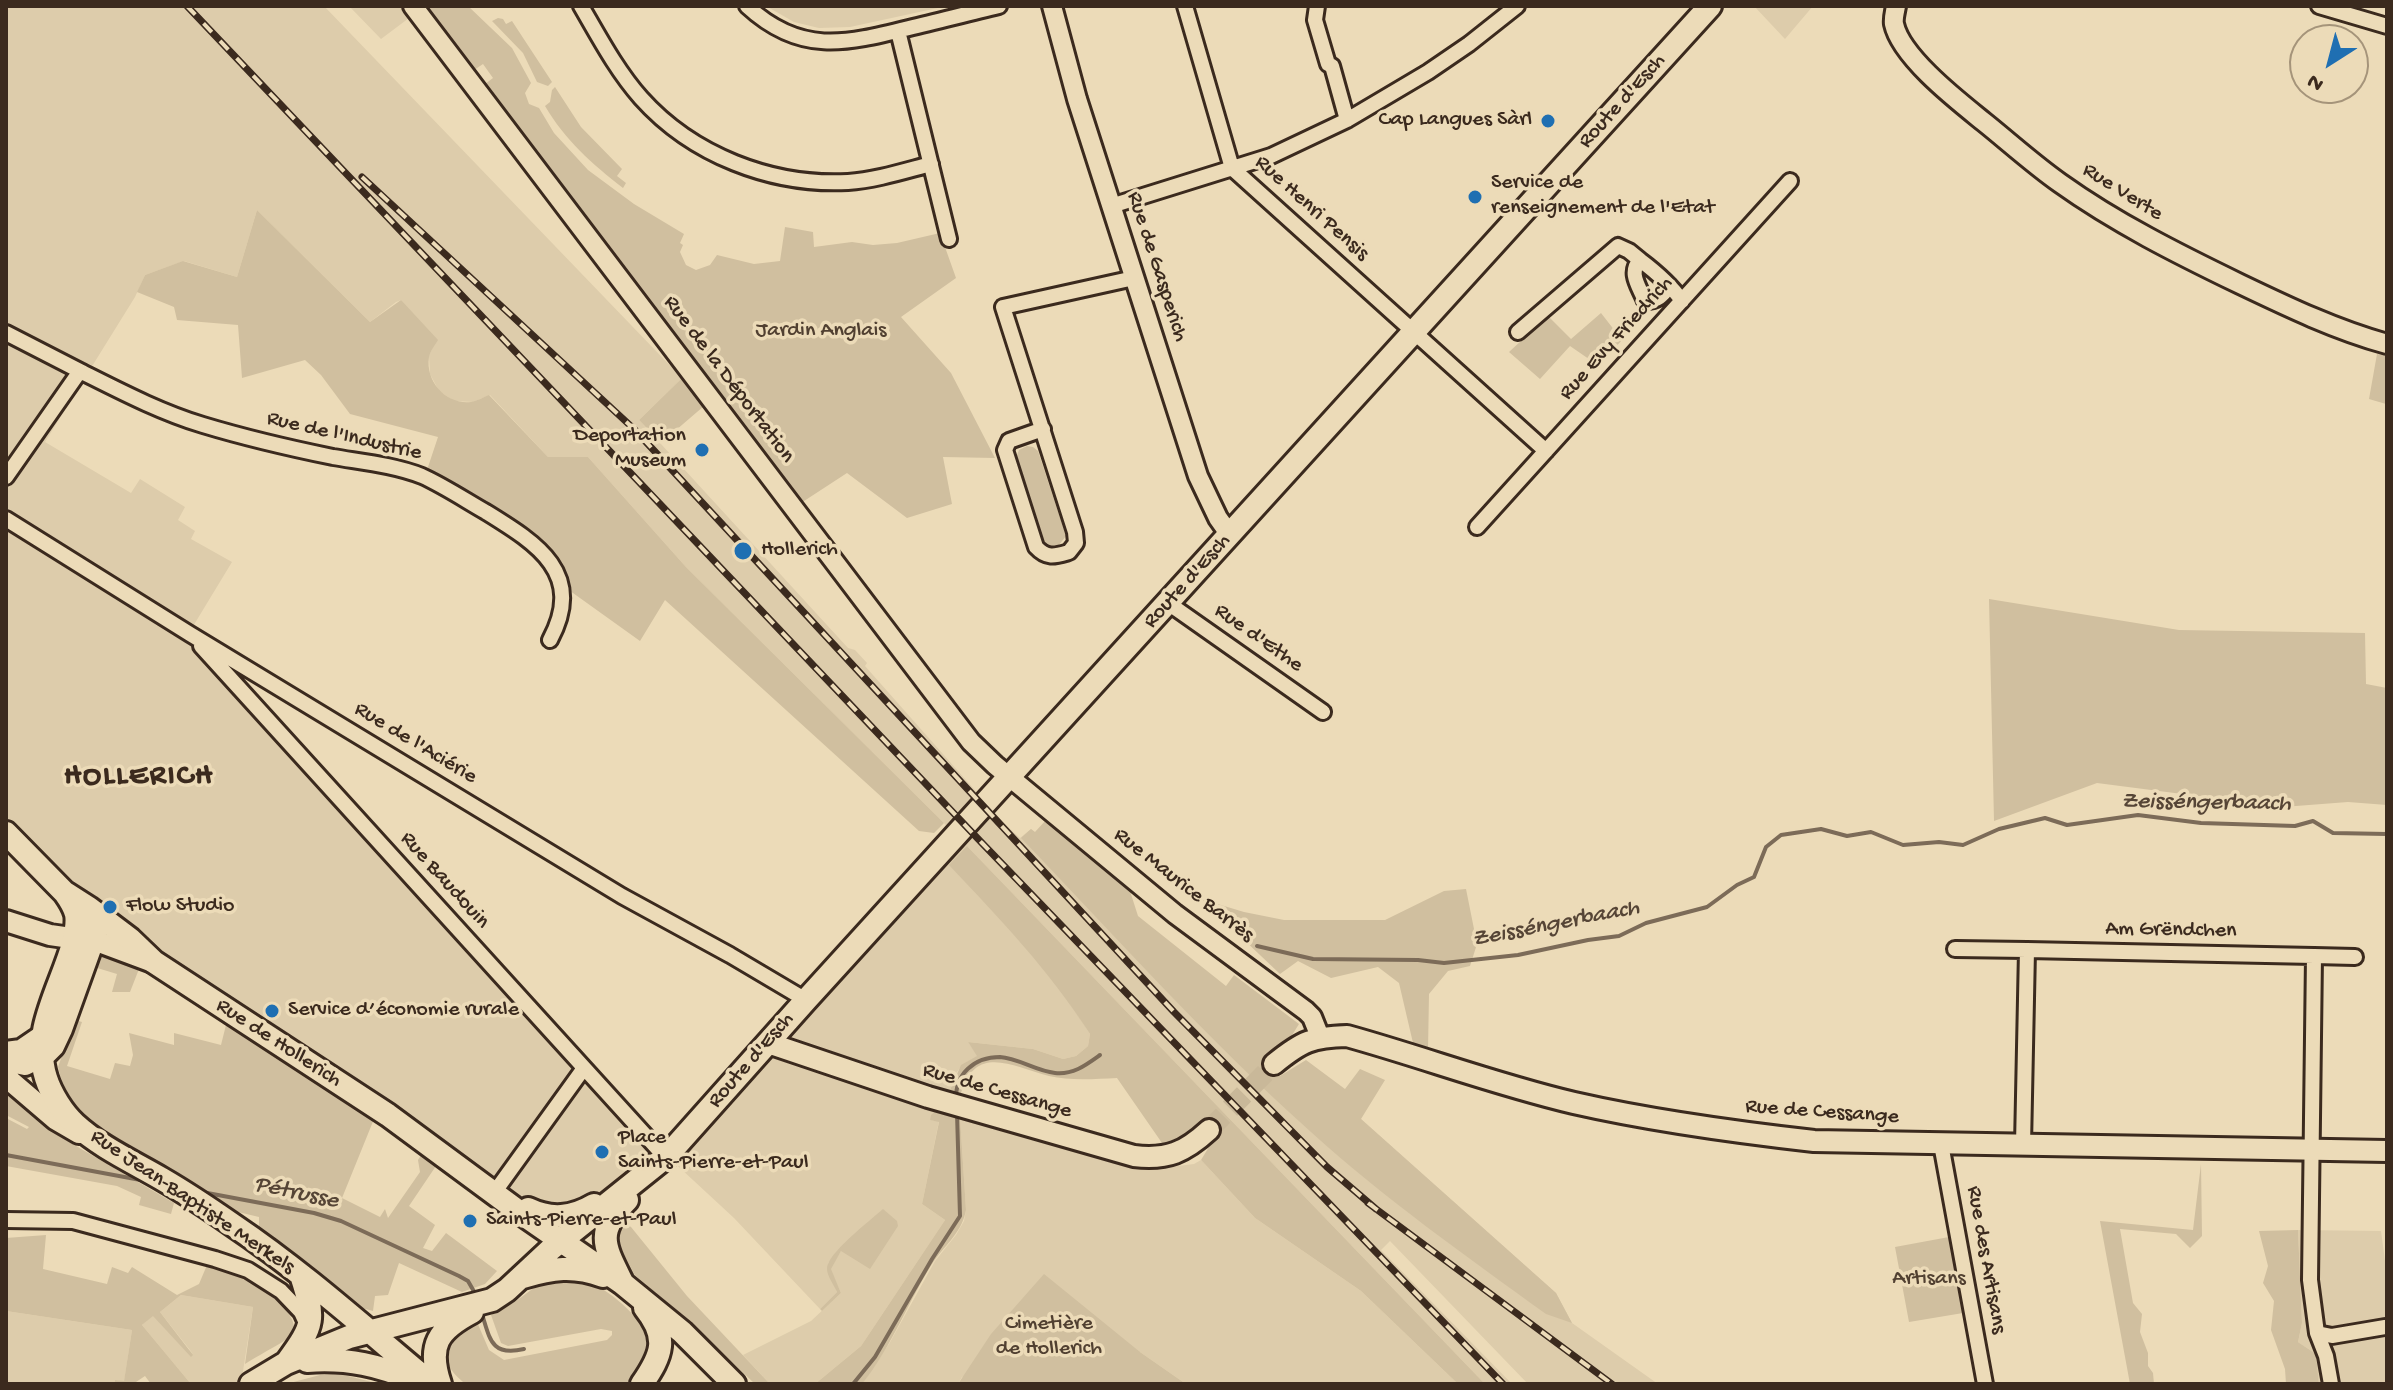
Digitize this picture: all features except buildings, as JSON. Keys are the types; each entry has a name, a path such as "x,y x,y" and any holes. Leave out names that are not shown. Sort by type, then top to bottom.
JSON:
{"main road":[{"name":"Route d'Esch","path":"468,1309 492,1300 666,1158 1710,6"},
{"name":"Rue de Hollerich","path":"6,833 64,892 130,939 154,962 388,1115 622,1283"},
{"path":"64,892 72,902 77,926 84,939"},
{"path":"6,1052 53,1046 61,1029 84,939 95,924 89,908"},
{"path":"6,921 50,935 84,939 154,962"},
{"name":"Rue de Cessange","path":"1320,1037 1347,1036 1529,1091 1612,1111 1814,1141 2387,1151"},
{"path":"1274,1064 1296,1046 1320,1037"},
{"name":"Rue de Cessange","path":"768,1043 956,1105 1134,1156 1150,1158 1181,1151 1209,1130"},
{"path":"6,1061 25,1065 43,1046"},
{"name":"Rue Jean-Baptiste Merkels","path":"43,1046 46,1079 72,1122 94,1139 236,1227 301,1275 432,1384"},
{"path":"6,1077 55,1119 94,1139"},
{"name":"Route d'Esch","path":"494,1193 535,1213 550,1217 573,1216 666,1158"},
{"path":"642,1384 657,1360 661,1341 657,1325 622,1283 604,1237 614,1213 666,1158"},
{"path":"522,1277 545,1270 574,1268 622,1283 682,1332 734,1384"},
{"path":"286,1363 308,1329 311,1309 301,1275"},
{"path":"251,1384 286,1363 368,1331 468,1309"},
{"path":"440,1384 434,1359 436,1343 448,1326 468,1309"},
{"path":"286,1363 344,1360 387,1369 422,1384"}],"street":[{"name":"Rue de la Déportation","path":"413,6 951,717 981,752 1009,777"},
{"path":"581,6 640,97 673,129 705,150 735,164 786,177 849,182 931,164"},
{"path":"747,6 762,20 788,34 814,41 855,41 999,6"},
{"name":"Rue de Gasperich","path":"1052,6 1077,99 1204,493 1230,535"},
{"name":"Rue Henri Pensis","path":"1185,6 1232,168 1546,451"},
{"path":"1317,6 1315,20 1347,120"},
{"name":"Rue Verte","path":"1896,6 1894,23 1901,39 1921,66 2058,182 2119,222 2183,257 2294,310 2387,344"},
{"path":"2319,6 2387,26"},
{"path":"1111,206 1271,156 1347,120 1428,72 1507,9"},
{"path":"898,31 949,239"},
{"name":"Rue Evy Friedrich","path":"1477,527 1790,181"},
{"path":"1518,332 1618,246 1640,260 1682,301"},
{"path":"1640,260 1634,266 1633,274 1645,301 1655,301 1670,286"},
{"path":"1043,429 1009,441 1005,450 1036,547 1050,557 1069,552 1076,543 1075,532 1043,429 1003,307 1134,278"},
{"name":"Rue de l'Industrie","path":"6,333 162,411 286,448 393,467 451,491 524,536 549,559 559,582 561,606 550,640"},
{"path":"6,477 80,371"},
{"name":"Rue de l'Aciérie","path":"6,519 622,896 806,1000"},
{"name":"Rue d'Ethe","path":"1168,603 1323,712"},
{"name":"Rue Baudouin","path":"190,634 666,1158"},
{"name":"Rue Maurice Barrès","path":"1009,777 1175,914 1306,1011 1312,1017 1320,1037"},
{"name":"Am Grëndchen","path":"1955,949 2355,957"},
{"path":"2023,1145 2027,950"},
{"path":"2314,956 2310,1280 2317,1333 2326,1356 2331,1384"},
{"path":"494,1193 584,1068"},
{"name":"Rue des Artisans","path":"1941,1144 1985,1384"},
{"path":"6,1220 73,1221 248,1270 281,1291 301,1312 308,1329"},
{"path":"2317,1333 2332,1336 2385,1327"}],"shaded area":[{"path":"6,6 324,6 682,378 639,420 848,648 855,650 867,663 865,666 1004,823 1020,838 1031,829 1270,1051 1263,1061 1280,1076 1361,1119 1556,1293 1572,1323 1658,1384 1528,1384 1390,1241 1381,1250 1512,1384 1485,1384 967,846 1025,945 1065,995 1090,1034 1088,1046 1076,1056 1063,1059 1033,1049 968,1042 978,1056 962,1065 957,1072 950,1090 951,1114 937,1110 930,1120 939,1121 922,1204 945,1220 861,1346 815,1384 770,1384 743,1355 811,1321 841,1293 830,1269 832,1264 883,1210 828,1263 837,1292 820,1309 734,1218 667,1156 956,835 686,567 588,457 548,457 490,395 473,402 454,401 439,391 430,374 429,356 401,300 370,322 257,210 237,277 184,261 145,275 135,297 45,442 131,493 140,479 185,507 178,520 195,531 191,539 232,562 191,634 666,1158 585,1211 535,1213 215,1003 6,833"},
{"path":"349,6 400,6 409,18 381,39"},
{"path":"766,6 947,6 850,27 819,28 794,22"},
{"path":"1754,6 1813,6 1785,39"},
{"path":"960,1117 1132,1167 1154,1169 1194,1164 1201,1160 1255,1218 1361,1291 1458,1384 1186,1384 1140,1352 962,1377 958,1384 862,1384 889,1344 935,1261 964,1221 966,1210"},
{"path":"2298,1230 2381,1231 2387,1276 2387,1384 2319,1384 2316,1354 2298,1342 2302,1323"},
{"path":"181,1295 253,1307 241,1384 191,1384 142,1325 153,1315 193,1354 160,1312"},
{"path":"6,1311 132,1330 124,1382 6,1384"}],"green space":[{"name":"Jardin Anglais","path":"426,6 468,6 512,48 531,83 525,93 529,104 539,108 554,133 588,170 634,204 684,234 680,252 686,265 696,270 710,265 717,255 754,264 780,261 785,227 813,232 814,247 852,242 873,245 897,243 940,233 956,278 901,317 951,373 995,458 943,457 952,504 907,518 847,473 801,503 485,84 493,78 483,64 474,70"},
{"path":"498,18 506,24 512,21 552,82 548,86 537,82 523,53 492,21"},
{"path":"555,87 581,127 622,169 617,176 626,183 623,188 561,130 545,106 550,102"},
{"path":"257,210 370,322 401,300 438,340 430,355 430,375 446,396 471,402 489,395 548,457 588,457 686,567 944,823 934,833 919,831 665,600 640,641 559,583 549,559 426,473 438,437 350,414 321,375 305,360 242,378 238,325 177,320 174,307 137,292 145,275 183,261 237,277"},
{"path":"1601,313 1622,340 1599,366 1570,346 1540,379 1509,352 1548,316 1571,339"},
{"path":"2377,354 2387,356 2387,413 2386,404 2369,399"},
{"path":"682,378 704,406 661,443 639,420"},
{"path":"1027,446 1038,451 1066,536 1059,545 1051,546 1042,540 1016,458 1019,450"},
{"path":"1989,599 2179,630 2365,633 2366,684 2387,688 2387,805 2348,802 2283,807 2097,783 1994,821"},
{"path":"1046,820 1130,891 1138,916 1226,986 1234,975 1299,1024 1286,1045 1270,1051 1263,1061 1280,1076 1306,1060 1345,1089 1360,1069 1385,1080 1361,1119 1556,1293 1572,1323 1546,1314 1426,1226 1339,1157 1273,1097 1163,988 1021,838 1031,829 1035,832"},
{"path":"967,846 1485,1384 1458,1384 1361,1291 1255,1218 1201,1160 1215,1137 1204,1124 1179,1138 1162,1143 1117,1078 1057,1078 997,1062 976,1068 961,1093 950,1090 961,1065 977,1056 968,1042 1033,1049 1063,1059 1076,1056 1088,1046 1090,1034 1041,967 949,865"},
{"path":"1466,889 1477,944 1470,966 1448,971 1429,994 1428,1050 1413,1043 1399,983 1378,967 1331,978 1298,961 1280,974 1201,899 1284,920 1385,920 1444,891"},
{"path":"105,952 139,969 130,992 112,992 117,974 94,967 100,953"},
{"path":"75,1020 82,1022 67,1066 110,1079 115,1063 130,1066 133,1055 129,1033 174,1045 174,1033 221,1045 226,1025 374,1119 342,1198 380,1217 385,1209 388,1218 420,1172 418,1160 423,1152 438,1163 409,1206 435,1225 423,1248 432,1251 446,1233 497,1271 485,1284 462,1292 399,1263 388,1295 375,1296 373,1311 362,1308 259,1228 259,1217 234,1211 100,1128 72,1105 58,1067"},
{"path":"6,1089 59,1136 174,1203 171,1214 139,1205 141,1197 117,1186 6,1166 6,1118 27,1129 29,1127 6,1115"},
{"path":"937,1110 960,1117 966,1210 961,1225 934,1261 882,1355 862,1384 815,1384 861,1346 945,1220 922,1204 939,1122 930,1120"},
{"path":"2201,1164 2202,1236 2190,1248 2176,1234 2120,1229 2133,1303 2142,1314 2140,1332 2154,1384 2130,1384 2100,1221 2193,1230"},
{"path":"883,1209 897,1221 898,1226 870,1269 841,1251 831,1269 841,1293 822,1311 820,1309 837,1292 827,1272 829,1263 841,1246"},
{"path":"618,1219 631,1227 687,1296 770,1384 755,1384 691,1323 623,1265 613,1235"},
{"path":"2298,1230 2302,1323 2298,1342 2316,1354 2319,1384 2286,1384 2285,1369 2271,1330 2274,1301 2263,1283 2268,1266 2259,1231"},
{"path":"46,1235 43,1269 107,1284 112,1267 128,1273 132,1267 177,1295 199,1284 207,1265 239,1274 268,1292 285,1309 294,1326 293,1335 245,1364 253,1307 181,1295 160,1312 193,1355 191,1357 153,1316 142,1325 191,1384 151,1384 145,1376 133,1384 114,1384 115,1380 124,1381 132,1330 6,1311 6,1238"},
{"name":"Artisans","path":"1949,1237 1963,1313 1909,1322 1895,1247"},
{"name":"Cimetière de Hollerich","path":"1044,1274 1140,1352 1186,1384 958,1384 991,1334"},
{"path":"566,1277 591,1283 609,1293 628,1309 643,1328 647,1351 627,1384 466,1384 456,1375 449,1366 448,1350 458,1335 477,1322 489,1350 504,1360 607,1340 612,1331 601,1329 508,1346 501,1343 491,1315 542,1282"},
{"path":"333,1374 380,1384 286,1384 320,1375"}],"waterway":[{"name":"Zeisséngerbaach","path":"1257,946 1313,959 1444,963 1518,955 1619,936 1646,923 1707,907 1737,885 1754,877 1766,847 1781,835 1821,829 1847,836 1871,832 1903,845 1939,842 1963,845 1999,829 2045,818 2067,825 2138,815 2201,823 2295,826 2313,821 2333,833 2387,834"},
{"name":"Zeisséngerbaach","path":"956,1100 963,1075 982,1060 1007,1058 1048,1072 1062,1073 1079,1068 1100,1055"},
{"name":"Zeisséngerbaach","path":"853,1384 875,1357 960,1216 957,1113"},
{"name":"Pétrusse","path":"6,1155 146,1181"},
{"name":"Pétrusse","path":"202,1192 341,1221 459,1276 468,1281 476,1295"},
{"name":"Pétrusse","path":"481,1311 490,1337 498,1348 513,1351 524,1349"}],"tunnel":[{"path":"1209,1130 1274,1064"}],"railway":[{"path":"187,6 982,843 1503,1384"},
{"path":"362,177 634,429 1174,1012 1327,1167 1376,1209"},
{"path":"1368,1203 1612,1384"}],"place":[{"name":"Cap Langues Sàrl","path":"1548,121"},
{"name":"Service de renseignement de l'Etat","path":"1475,197"},
{"name":"Deportation Museum","path":"702,450"},
{"name":"Hollerich","path":"743,551"},
{"name":"Flow Studio","path":"110,907"},
{"name":"Service d’économie rurale","path":"272,1011"},
{"name":"Place Saints-Pierre-et-Paul","path":"602,1152"},
{"name":"Saints-Pierre-et-Paul","path":"470,1221"}],"district":[{"name":"HOLLERICH","path":"139,778"}]}
